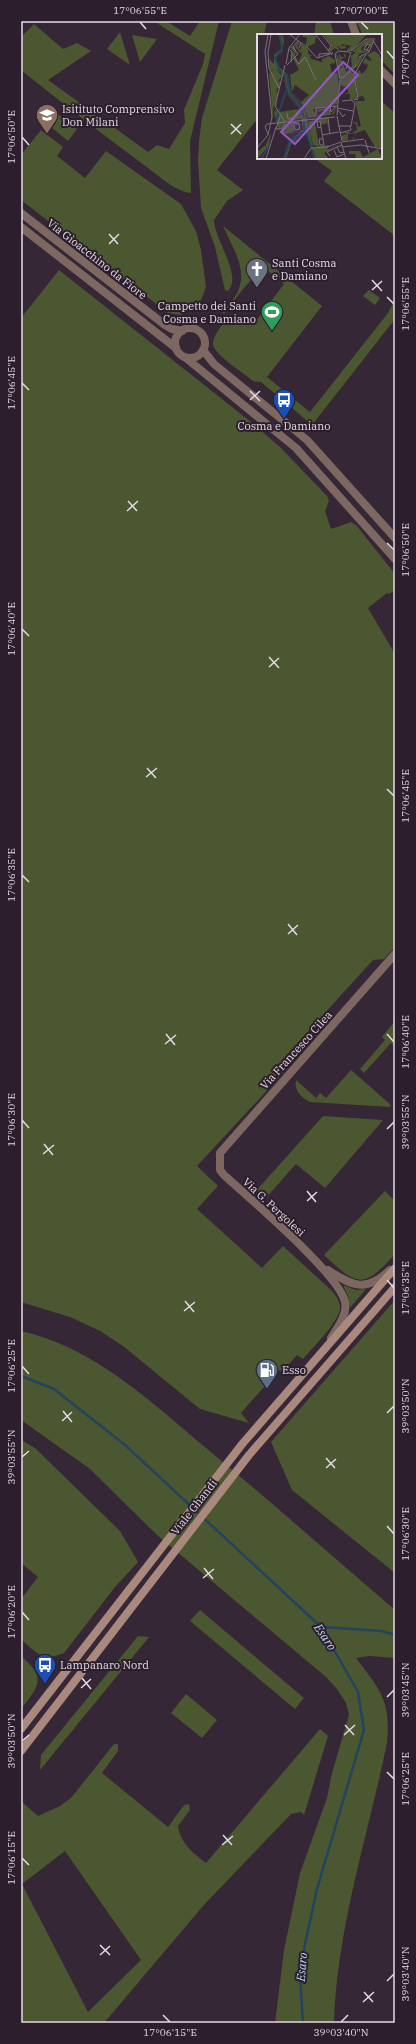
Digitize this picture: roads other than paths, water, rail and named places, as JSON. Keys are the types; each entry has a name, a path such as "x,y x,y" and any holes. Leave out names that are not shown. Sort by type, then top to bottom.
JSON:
{"main road":[{"name":"Viale Ghandi","path":"21,1730 243,1443 322,1354 395,1267"},
{"name":"Viale Ghandi","path":"21,1751 249,1455 395,1287"}],"street":[{"path":"351,21 356,34"},
{"path":"382,71 395,84"},
{"name":"Via Gioacchino da Fiore","path":"21,213 165,325 172,330 182,331"},
{"name":"Via Gioacchino da Fiore","path":"21,227 176,348"},
{"path":"186,358 196,357 203,350 204,341 200,332 191,328 182,331 176,338 176,348 182,356 296,448 395,559"},
{"path":"203,350 214,364 307,440 395,538"},
{"name":"Via Francesco Cilea","path":"219,1162 220,1153 228,1143 395,954"},
{"name":"Via G. Pergolesi","path":"219,1162 220,1170 224,1175 320,1265"},
{"path":"320,1265 346,1282 365,1285 376,1281 395,1267"},
{"path":"320,1265 338,1286 346,1303 344,1317 322,1354"}],"waterway":[{"name":"Esaro","path":"21,1376 54,1389 125,1445 321,1627 358,1692 364,1730 317,1889 305,1944 300,1976 303,2023"},
{"path":"322,1627 382,1631 395,1635"}],"place":[{"name":"Isitituto Comprensivo Don Milani","path":"47,134"},
{"name":"Santi Cosma e Damiano","path":"257,288"},
{"name":"Campetto dei Santi Cosma e Damiano","path":"272,332"},
{"name":"Cosma e Damiano","path":"284,420"},
{"name":"Esso","path":"267,1390"},
{"name":"Lampanaro Nord","path":"45,1684"}]}
